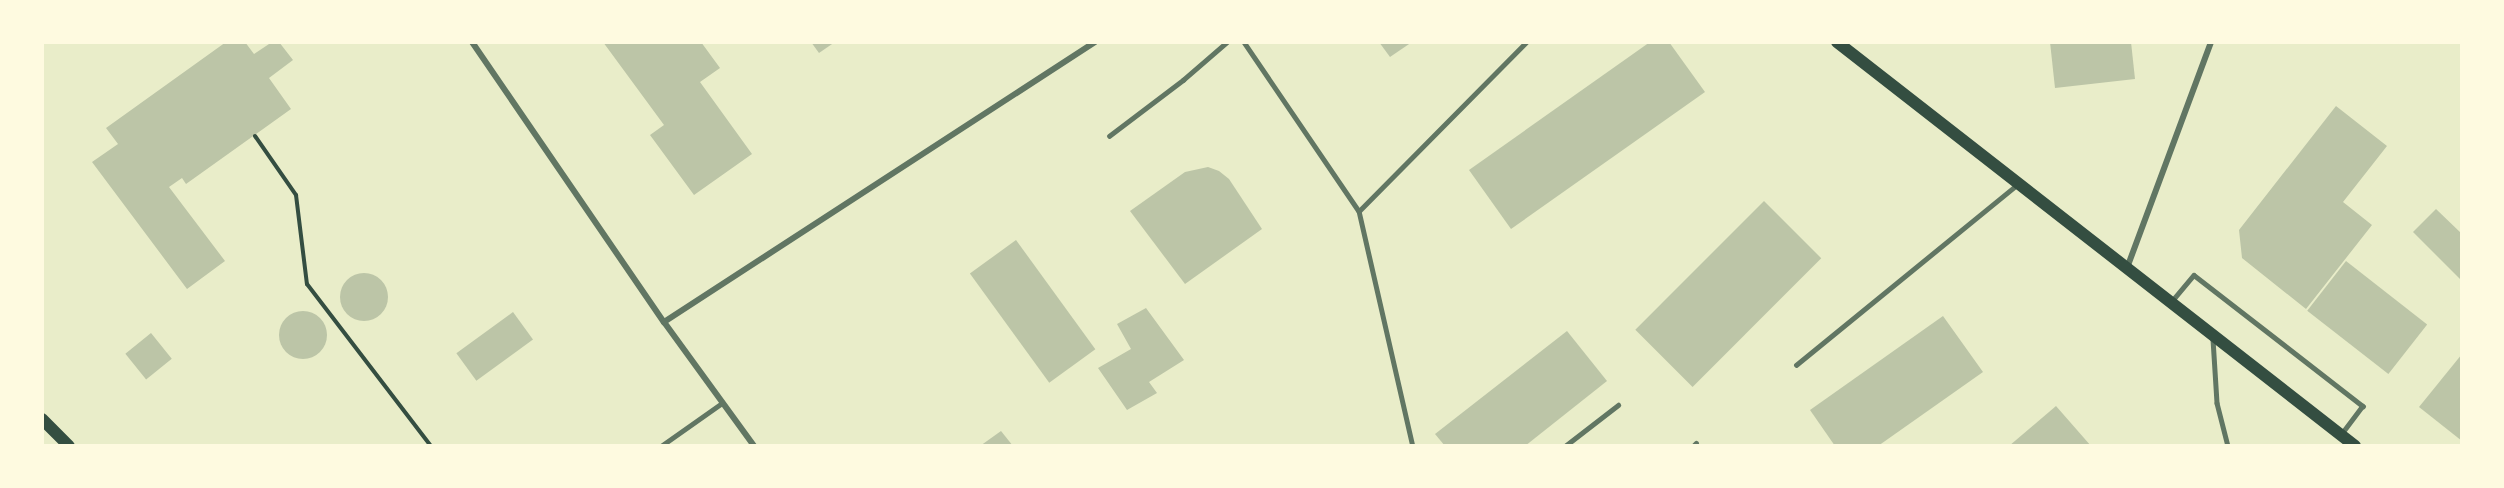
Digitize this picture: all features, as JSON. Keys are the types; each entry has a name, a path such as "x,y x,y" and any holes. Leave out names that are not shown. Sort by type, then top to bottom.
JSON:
{"main road":[{"path":"1837,42 2355,446"},
{"path":"42,419 69,446"}],"street":[{"path":"472,42 664,322 754,446"},
{"path":"664,322 1095,42"},
{"path":"2127,268 2211,42"}],"lane":[{"path":"1109,136 1183,80 1227,42"},
{"path":"1244,42 1359,211 1413,446"},
{"path":"1359,211 1526,42"},
{"path":"1796,365 2018,184"},
{"path":"2170,303 2194,275 2363,406 2341,435"},
{"path":"2213,336 2217,403 2228,446"},
{"path":"661,446 722,403"},
{"path":"1565,446 1618,405"}],"path":[{"path":"255,136 296,195 307,284 431,446"}],"building":[{"path":"226,42 245,42 254,54 272,42 279,42 293,60 269,78 291,109 186,184 182,178 169,187 225,261 187,289 92,162 118,144 106,128"},
{"path":"603,42 701,42 720,68 700,82 752,154 694,195 650,135 664,125"},
{"path":"811,42 835,42 819,53"},
{"path":"1379,42 1412,42 1390,57"},
{"path":"1650,42 1669,42 1705,92 1511,229 1469,170"},
{"path":"2050,42 2131,42 2135,79 2055,88"},
{"path":"2336,106 2387,146 2343,202 2372,225 2306,309 2242,258 2239,230"},
{"path":"1208,167 1219,171 1229,179 1262,229 1185,284 1130,211 1185,172"},
{"path":"1764,201 1821,258 1693,387 1635,330"},
{"path":"2436,209 2462,234 2462,281 2413,232"},
{"path":"1016,240 1095,349 1049,383 970,274"},
{"path":"2346,261 2427,324 2388,374 2307,311"},
{"path":"359,273 369,273 381,280 388,292 388,302 381,314 369,321 359,321 344,310 340,302 340,292 351,277"},
{"path":"1146,308 1184,360 1149,382 1157,393 1127,410 1098,368 1131,349 1117,324"},
{"path":"298,311 308,311 320,318 327,330 327,340 320,352 308,359 298,359 283,348 279,340 279,330 290,315"},
{"path":"513,312 533,340 476,381 456,353"},
{"path":"1943,316 1983,372 1878,446 1835,446 1810,410"},
{"path":"1567,331 1607,381 1525,446 1445,446 1435,434"},
{"path":"151,333 172,359 146,379 125,354"},
{"path":"2462,354 2462,441 2419,407"},
{"path":"2056,406 2091,446 2009,446"},
{"path":"1001,431 1013,446 980,446"}]}
